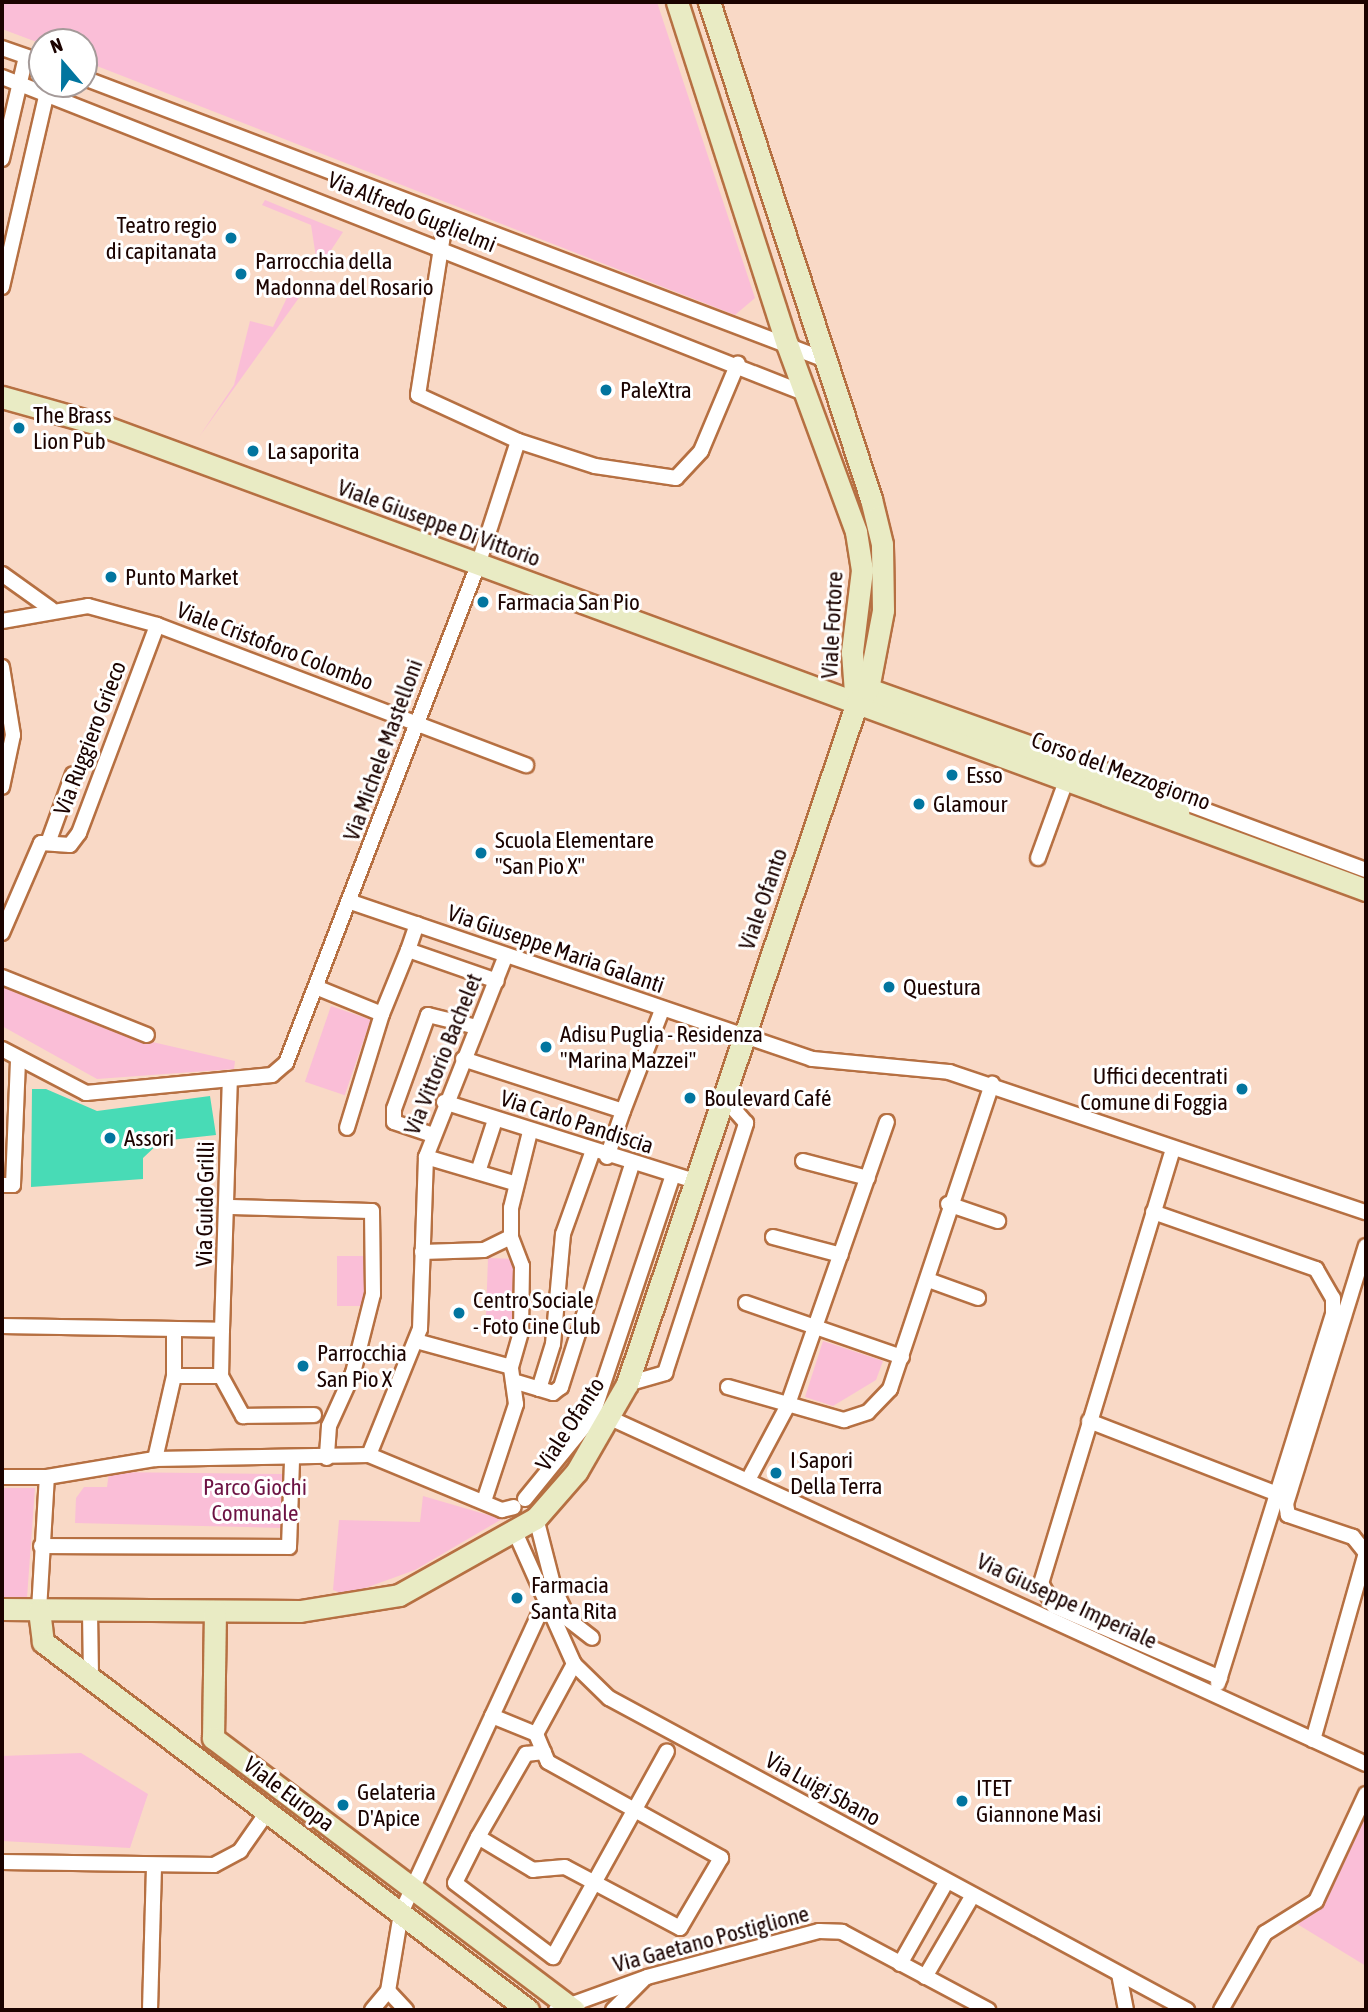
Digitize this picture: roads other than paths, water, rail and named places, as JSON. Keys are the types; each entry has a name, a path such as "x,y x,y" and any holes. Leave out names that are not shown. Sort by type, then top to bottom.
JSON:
{"main road":[{"name":"Viale Fortore","path":"677,2 704,78 787,344 856,532 862,570 852,652 862,697"},
{"name":"Viale Fortore","path":"709,2 733,70 882,544 883,611 862,697"},
{"path":"704,78 733,70"},
{"name":"Viale Giuseppe Di Vittorio","path":"2,397 99,424 478,565 862,697"},
{"name":"Corso del Mezzogiorno","path":"862,697 1066,781 1366,890"},
{"name":"Corso del Mezzogiorno","path":"862,697 1136,785"},
{"name":"Viale Ofanto","path":"2,1609 90,1612 300,1611 399,1595 515,1532 525,1508 601,1419 627,1384 862,697"},
{"path":"1136,785 1207,830"},
{"name":"Viale Europa","path":"39,1610 43,1642 91,1675 528,2010"},
{"path":"213,1738 215,1611"},
{"name":"Viale Europa","path":"213,1738 414,1886 566,2008"}],"street":[{"path":"2,48 26,57 2,159"},
{"name":"Via Alfredo Guglielmi","path":"2,77 28,86"},
{"name":"Via Alfredo Guglielmi","path":"98,83 823,359"},
{"path":"2,287 45,98"},
{"name":"Via Alfredo Guglielmi","path":"69,98 442,249 738,363 804,393"},
{"path":"446,215 418,395 518,441 596,466 676,478 701,451 738,363"},
{"name":"Via Michele Mastelloni","path":"2,1049 86,1093 272,1075 286,1063 318,988 415,724 478,565 518,441"},
{"path":"2,574 51,609"},
{"name":"Viale Cristoforo Colombo","path":"2,621 51,609 88,606 157,625 526,765"},
{"name":"Via Ruggiero Grieco","path":"2,933 41,843 70,845 79,833 157,625"},
{"path":"2,667 13,735 2,787"},
{"name":"Via Ruggiero Grieco","path":"48,843 73,774"},
{"path":"1038,859 1066,781"},
{"name":"Corso del Mezzogiorno","path":"1136,785 1366,870"},
{"path":"1207,830 1302,846"},
{"name":"Via Giuseppe Maria Galanti","path":"351,902 812,1059 949,1072 992,1084 1173,1149 1366,1212"},
{"path":"347,1128 383,1014 417,924"},
{"path":"408,950 497,981"},
{"name":"Via Vittorio Bachelet","path":"369,1455 416,1341 426,1157 444,1102 506,955"},
{"path":"2,977 147,1035"},
{"path":"318,988 383,1014"},
{"path":"607,1157 662,1010"},
{"path":"433,1135 394,1122 394,1109 428,1015 477,1027"},
{"path":"2,1185 13,1185 18,1058"},
{"path":"463,1059 623,1111"},
{"name":"Via Guido Grilli","path":"222,1376 222,1330 230,1207 230,1079"},
{"path":"2,1084 17,1083"},
{"path":"728,1387 825,1420 868,1412 890,1389 931,1281 948,1204 992,1084"},
{"path":"627,1384 665,1373 746,1123 726,1099"},
{"name":"Via Carlo Pandiscia","path":"444,1102 592,1153 697,1182"},
{"path":"478,1172 495,1120"},
{"path":"748,1480 787,1407 887,1122"},
{"path":"484,1501 516,1404 512,1374 521,1331 522,1266 511,1237 514,1184 530,1132"},
{"path":"1173,1149 1042,1569 1045,1595 1054,1606 1220,1678"},
{"path":"539,1389 553,1344 563,1234 592,1153"},
{"path":"426,1157 514,1184"},
{"path":"803,1161 868,1178"},
{"path":"416,1341 512,1374 553,1394 561,1387 632,1164"},
{"path":"601,1419 673,1175"},
{"path":"948,1204 998,1221"},
{"path":"230,1207 372,1211 373,1294 353,1373 329,1426 327,1458"},
{"path":"1153,1212 1303,1262 1327,1282 1333,1314 1214,1694"},
{"path":"422,1252 484,1250 511,1237"},
{"path":"773,1237 841,1255"},
{"path":"1313,1740 1366,1553 1353,1537 1288,1515 1286,1504 1366,1246"},
{"path":"931,1281 978,1298"},
{"path":"746,1303 902,1357"},
{"path":"2,1326 222,1330"},
{"path":"155,1459 174,1376 174,1331"},
{"path":"174,1376 222,1376 243,1416 314,1415"},
{"name":"Via Giuseppe Imperiale","path":"601,1419 748,1480 1366,1764"},
{"path":"1089,1421 1277,1494"},
{"path":"2,1477 47,1477 155,1459 292,1460 369,1455 502,1510 525,1508 554,1588 569,1619 592,1638"},
{"path":"41,1546 289,1547 292,1460"},
{"path":"39,1610 47,1477"},
{"name":"Via Luigi Sbano","path":"515,1532 544,1603 574,1664 609,1698 1187,2010"},
{"path":"372,2010 388,1991 401,1913 544,1603"},
{"path":"90,1612 91,1675"},
{"path":"536,1734 574,1664"},
{"path":"478,1837 533,1870 565,1867 680,1928 721,1858 548,1762 536,1734 492,1716"},
{"path":"198,1758 213,1738"},
{"path":"544,1752 526,1754 455,1882 553,1957 667,1751"},
{"path":"1221,2010 1265,1933 1316,1901 1366,1794"},
{"path":"2,1862 214,1865 240,1851 268,1811"},
{"path":"150,2010 154,1866"},
{"path":"900,1964 947,1881"},
{"path":"925,1977 973,1895"},
{"name":"Via Gaetano Postiglione","path":"566,2008 647,1977 819,1931 842,1932 988,2010"},
{"path":"1119,1974 1126,2010"},
{"path":"613,2010 647,1977"},
{"path":"388,1991 406,2010"}],"water":[{"name":"Assori","path":"32,1089 46,1089 97,1111 210,1096 216,1135 161,1141 143,1158 143,1179 31,1187"}],"place":[{"name":"Teatro regio di capitanata","path":"231,238"},
{"name":"Parrocchia della Madonna del Rosario","path":"241,274"},
{"name":"PaleXtra","path":"606,390"},
{"name":"The Brass Lion Pub","path":"19,428"},
{"name":"La saporita","path":"253,451"},
{"name":"Punto Market","path":"111,577"},
{"name":"Farmacia San Pio","path":"483,602"},
{"name":"Esso","path":"952,775"},
{"name":"Glamour","path":"919,804"},
{"name":"Scuola Elementare \"San Pio X\"","path":"481,853"},
{"name":"Questura","path":"889,987"},
{"name":"Adisu Puglia - Residenza \"Marina Mazzei\"","path":"546,1047"},
{"name":"Uffici decentrati Comune di Foggia","path":"1242,1089"},
{"name":"Boulevard Café","path":"690,1098"},
{"name":"Assori","path":"110,1138"},
{"name":"Centro Sociale - Foto Cine Club","path":"459,1313"},
{"name":"Parrocchia San Pio X","path":"303,1366"},
{"name":"I Sapori Della Terra","path":"776,1473"},
{"name":"Farmacia Santa Rita","path":"517,1598"},
{"name":"ITET Giannone Masi","path":"962,1801"},
{"name":"Gelateria D'Apice","path":"343,1805"}],"park label":[{"name":"Parco Giochi Comunale","path":"255,1500"}]}
